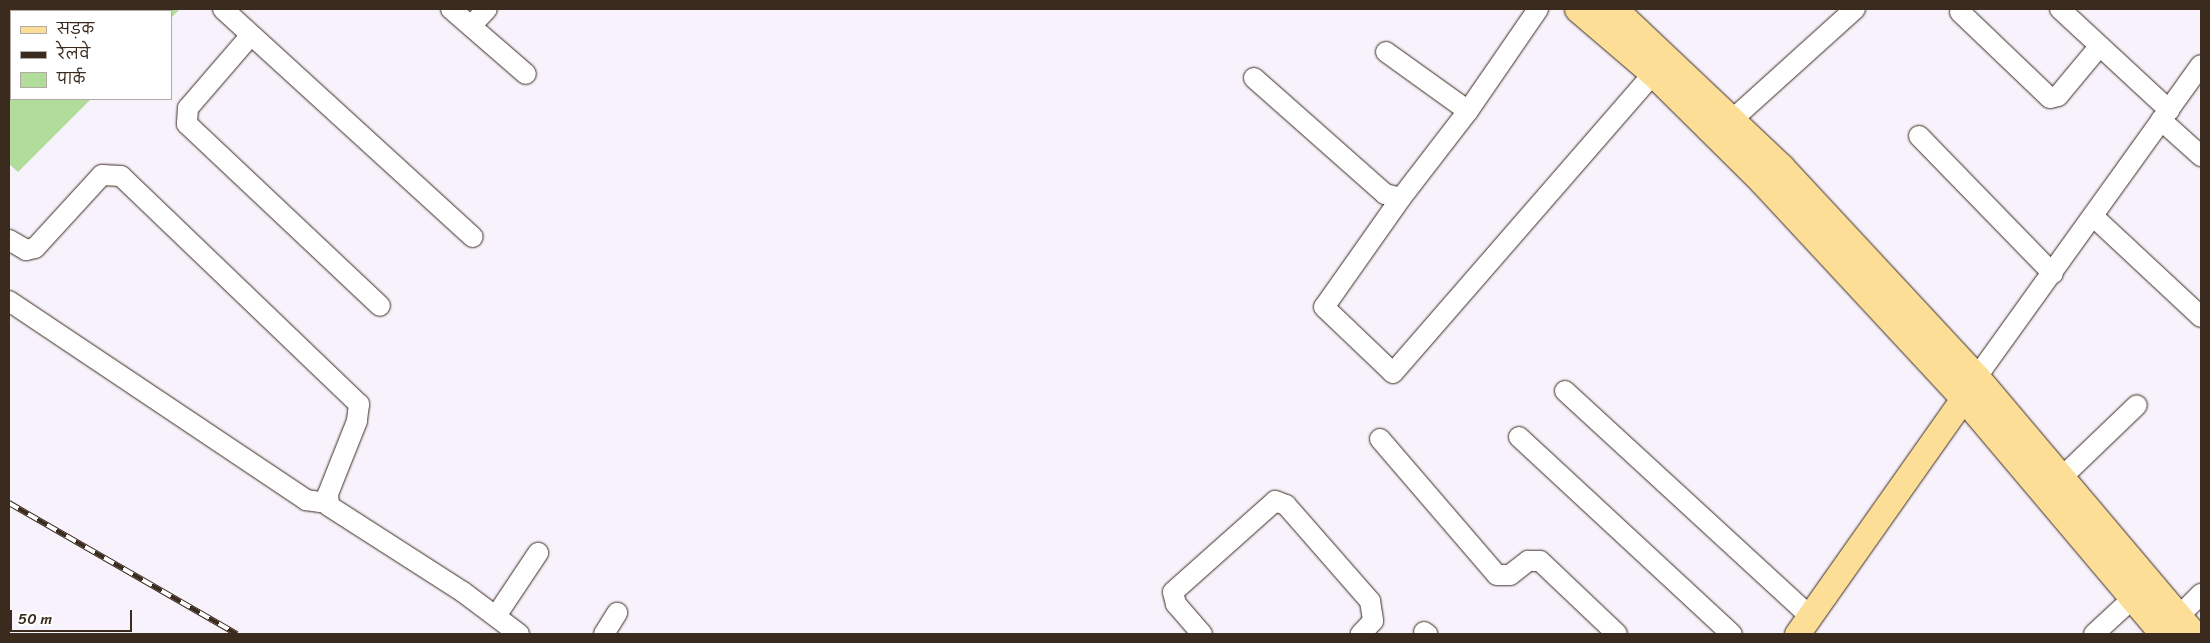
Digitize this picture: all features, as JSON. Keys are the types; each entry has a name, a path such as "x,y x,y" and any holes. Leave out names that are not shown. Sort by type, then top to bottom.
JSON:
{"highway":[{"path":"1579,9 1654,74 2061,478 2178,629"},
{"path":"1618,10 1732,120 1970,388 2133,598 2178,629"}],"main road":[{"path":"1803,625 1970,388"}],"street":[{"path":"223,9 473,237"},
{"path":"451,9 526,74"},
{"path":"471,26 487,9"},
{"path":"1538,9 1468,111 1401,198 1324,307 1393,373 1654,74"},
{"path":"1732,120 1855,9"},
{"path":"2060,9 2165,115 2201,156"},
{"path":"1960,12 2050,98 2058,96 2098,48"},
{"path":"251,35 188,108 187,124 380,306"},
{"path":"1386,52 1468,111"},
{"path":"1970,388 2095,218 2201,65"},
{"path":"1254,78 1385,194 1401,198"},
{"path":"1919,136 2053,274"},
{"path":"9,240 26,250 35,248 102,175 121,176 359,404 328,503"},
{"path":"2095,218 2201,317"},
{"path":"9,301 306,500 328,503 496,616 519,634"},
{"path":"1566,391 1803,625"},
{"path":"2061,478 2137,405"},
{"path":"1519,437 1732,634"},
{"path":"1380,439 1497,575 1510,575 1528,561 1540,561 1616,634"},
{"path":"1202,634 1176,604 1173,592 1276,501 1286,505 1370,601 1373,621 1360,634"},
{"path":"496,616 538,553"},
{"path":"2178,629 2201,594"},
{"path":"2094,634 2133,598"},
{"path":"604,634 617,613"}],"green space":[{"path":"9,9 30,10 10,10 10,100 90,100 18,172 9,164"},
{"path":"180,9 172,17 172,10 115,10"}],"railway":[{"path":"9,503 237,634"}]}
